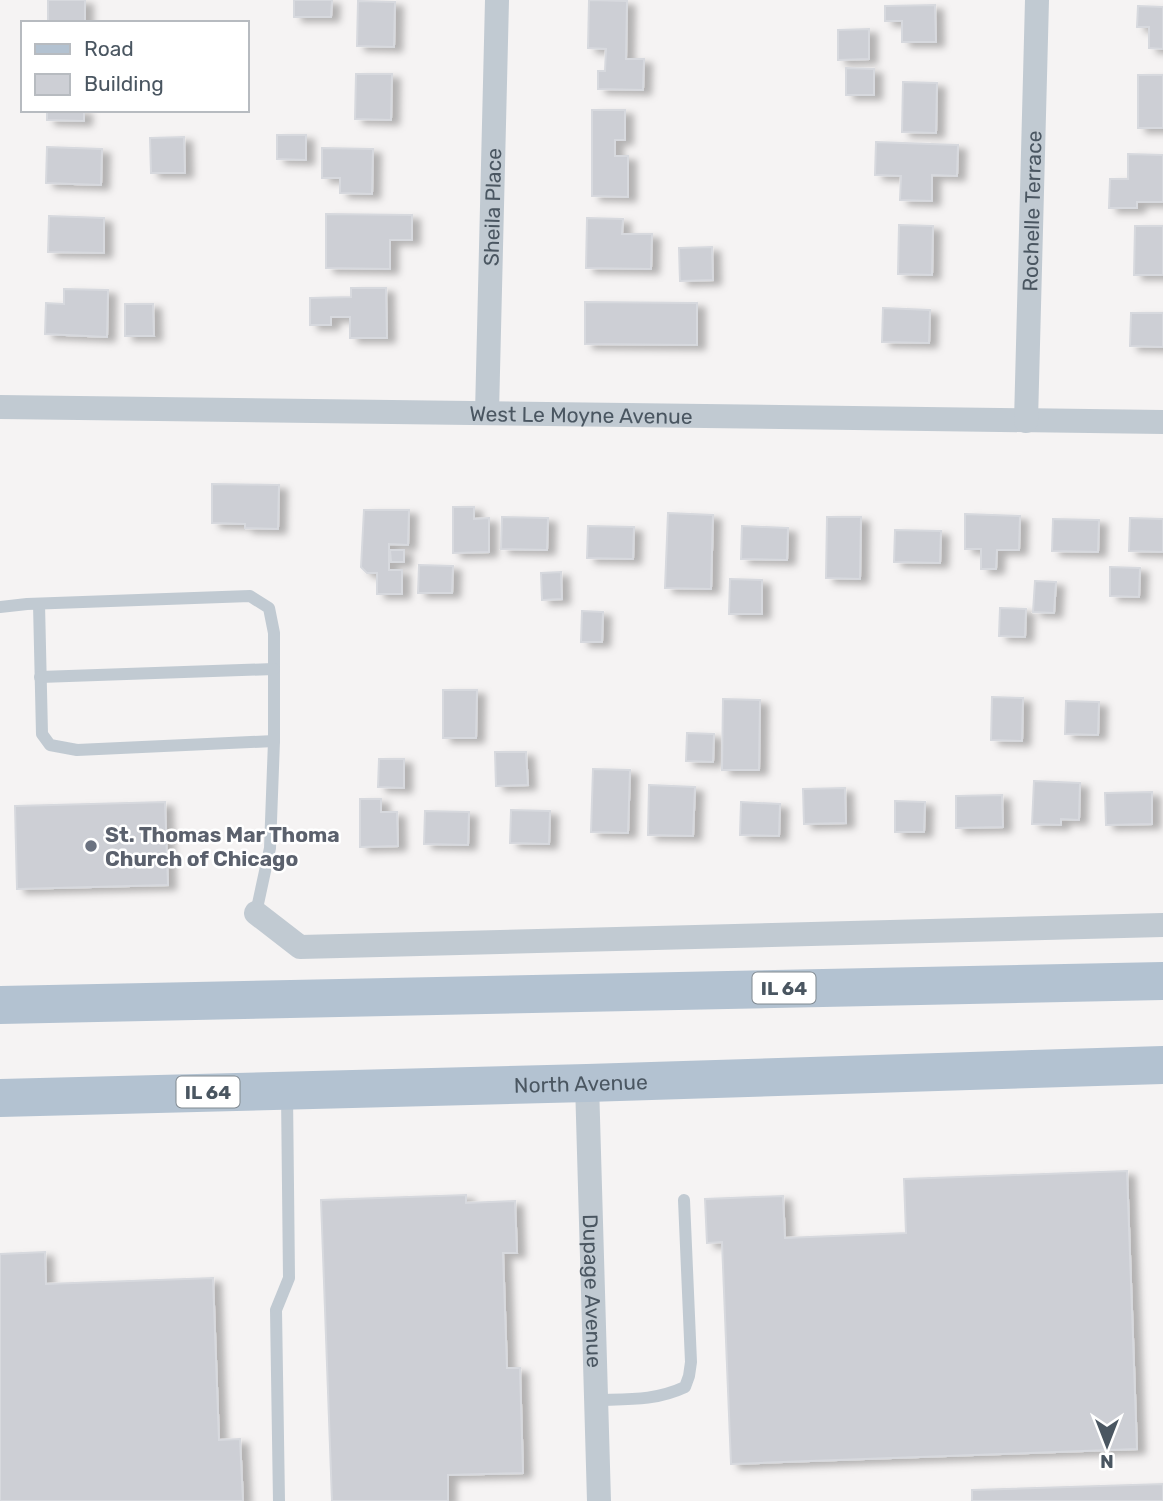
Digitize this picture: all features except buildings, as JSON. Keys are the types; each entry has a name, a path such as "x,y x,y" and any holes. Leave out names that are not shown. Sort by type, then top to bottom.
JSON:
{"main road":[{"name":"IL 64","path":"0,1005 1163,981"},
{"path":"0,982 40,1004"},
{"name":"North Avenue","path":"0,1098 1163,1065"}],"street":[{"name":"Sheila Place","path":"487,414 496,0"},
{"name":"Rochelle Terrace","path":"1026,421 1037,0"},
{"name":"West Le Moyne Avenue","path":"0,407 1163,422"},
{"path":"256,913 300,947 1163,925"},
{"name":"Dupage Avenue","path":"587,1083 599,1501"}],"lane":[{"path":"0,607 250,596 269,608 274,634 270,848 256,913"},
{"path":"39,604 42,734 50,745 78,750 274,741"},
{"path":"40,677 274,669"},
{"path":"279,1501 276,1310 289,1278 287,1090"},
{"path":"596,1400 649,1399 669,1395 685,1387 691,1362 684,1200"}],"place":[{"name":"St. Thomas Mar Thoma Church of Chicago","path":"91,846"}]}
